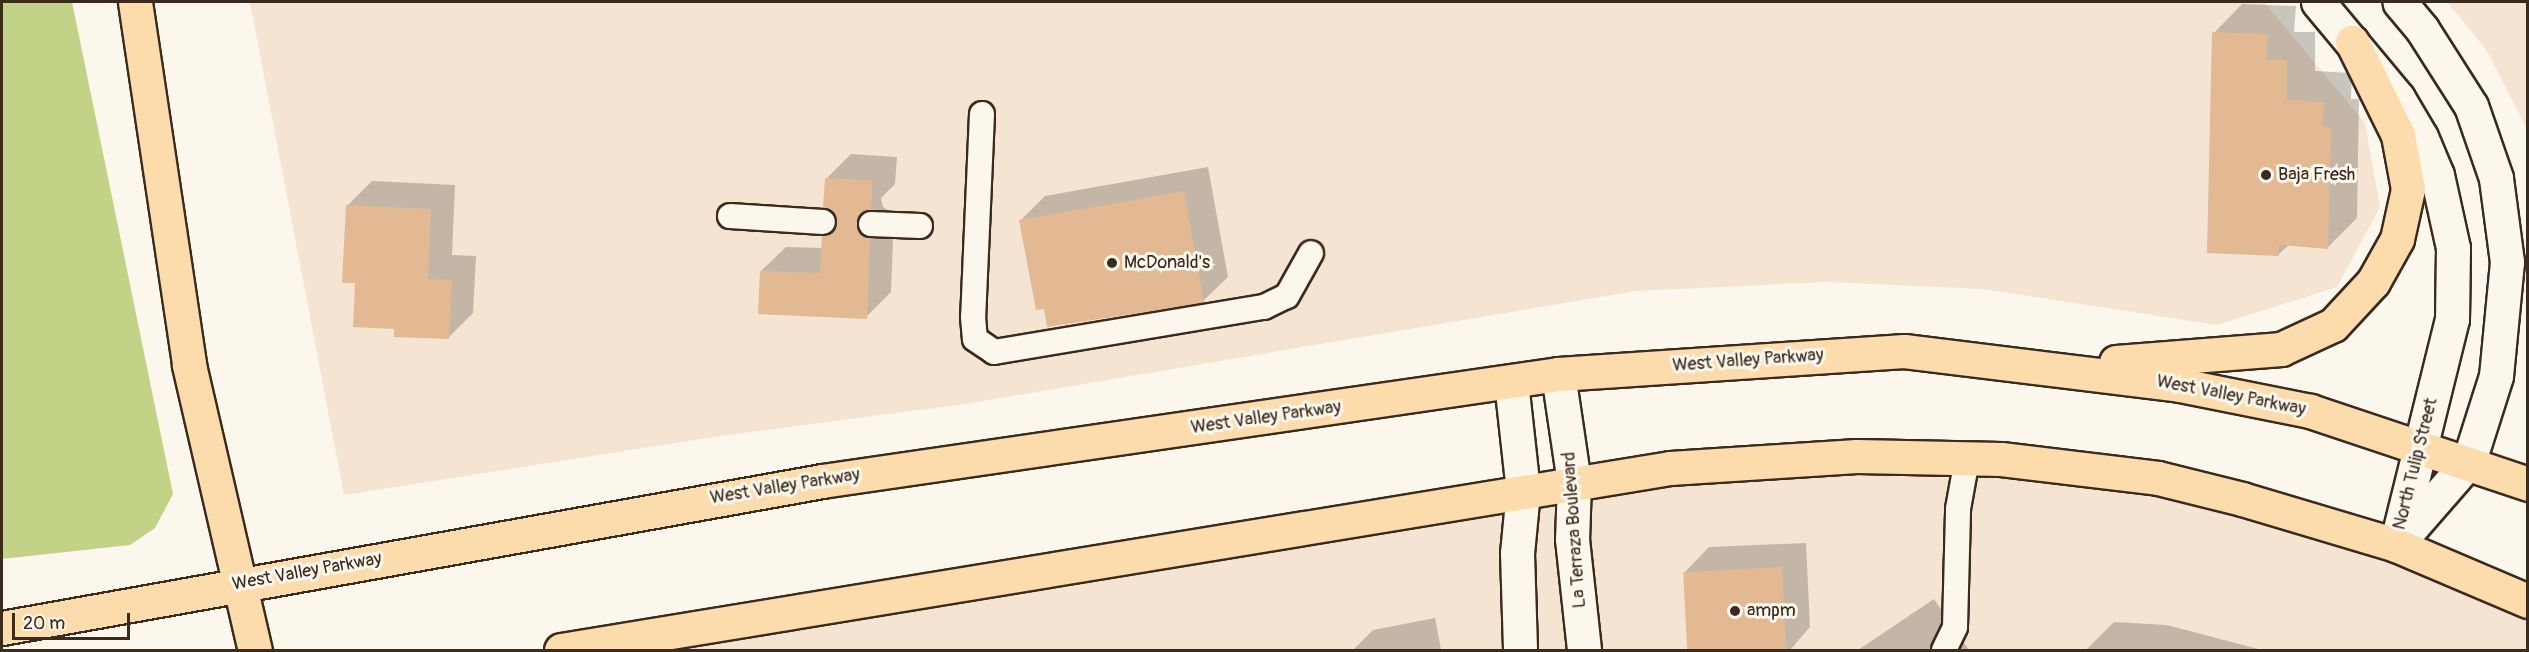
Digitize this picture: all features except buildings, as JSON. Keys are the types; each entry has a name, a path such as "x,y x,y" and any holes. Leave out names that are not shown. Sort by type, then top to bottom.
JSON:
{"main road":[{"path":"135,2 189,365 255,651"},
{"path":"2054,366 2281,349 2333,325 2358,300 2397,239 2408,189 2398,135 2352,42"},
{"name":"West Valley Parkway","path":"2,628 730,495 1558,374 1904,351 2054,366 2180,385 2310,411 2469,461 2528,484"},
{"path":"561,651 1670,468 1857,456 2067,465 2158,478 2242,499 2396,546 2528,601"}],"street":[{"name":"North Tulip Street","path":"2318,2 2398,98 2421,137 2437,175 2453,248 2452,319 2396,546"},
{"name":"North Tulip Street","path":"2396,546 2469,461 2496,376 2507,262 2496,178 2471,106 2422,29 2399,2"},
{"name":"La Terraza Boulevard","path":"1558,374 1575,483 1572,539 1584,651"},
{"path":"1511,382 1523,491 1517,553 1520,651"}],"lane":[{"path":"982,114 973,317 975,339 994,352 1264,307 1287,296 1311,253"},
{"path":"730,216 823,222"},
{"path":"871,224 920,226"},
{"path":"1944,651 1955,627 1958,509 1967,459"}],"shaded area":[{"path":"250,2 2264,2 2365,123 2380,207 2337,287 2217,325 1984,289 1829,282 1635,291 965,404 720,436 344,495"},
{"path":"2447,2 2527,2 2527,129 2487,51"},
{"path":"2084,467 2528,601 2527,650 579,650 1670,468"}],"green space":[{"path":"2,2 72,2 173,494 155,528 130,545 2,559"}],"place":[{"name":"Baja Fresh","path":"2266,175"},
{"name":"McDonald's","path":"1112,263"},
{"name":"ampm","path":"1735,611"}]}
